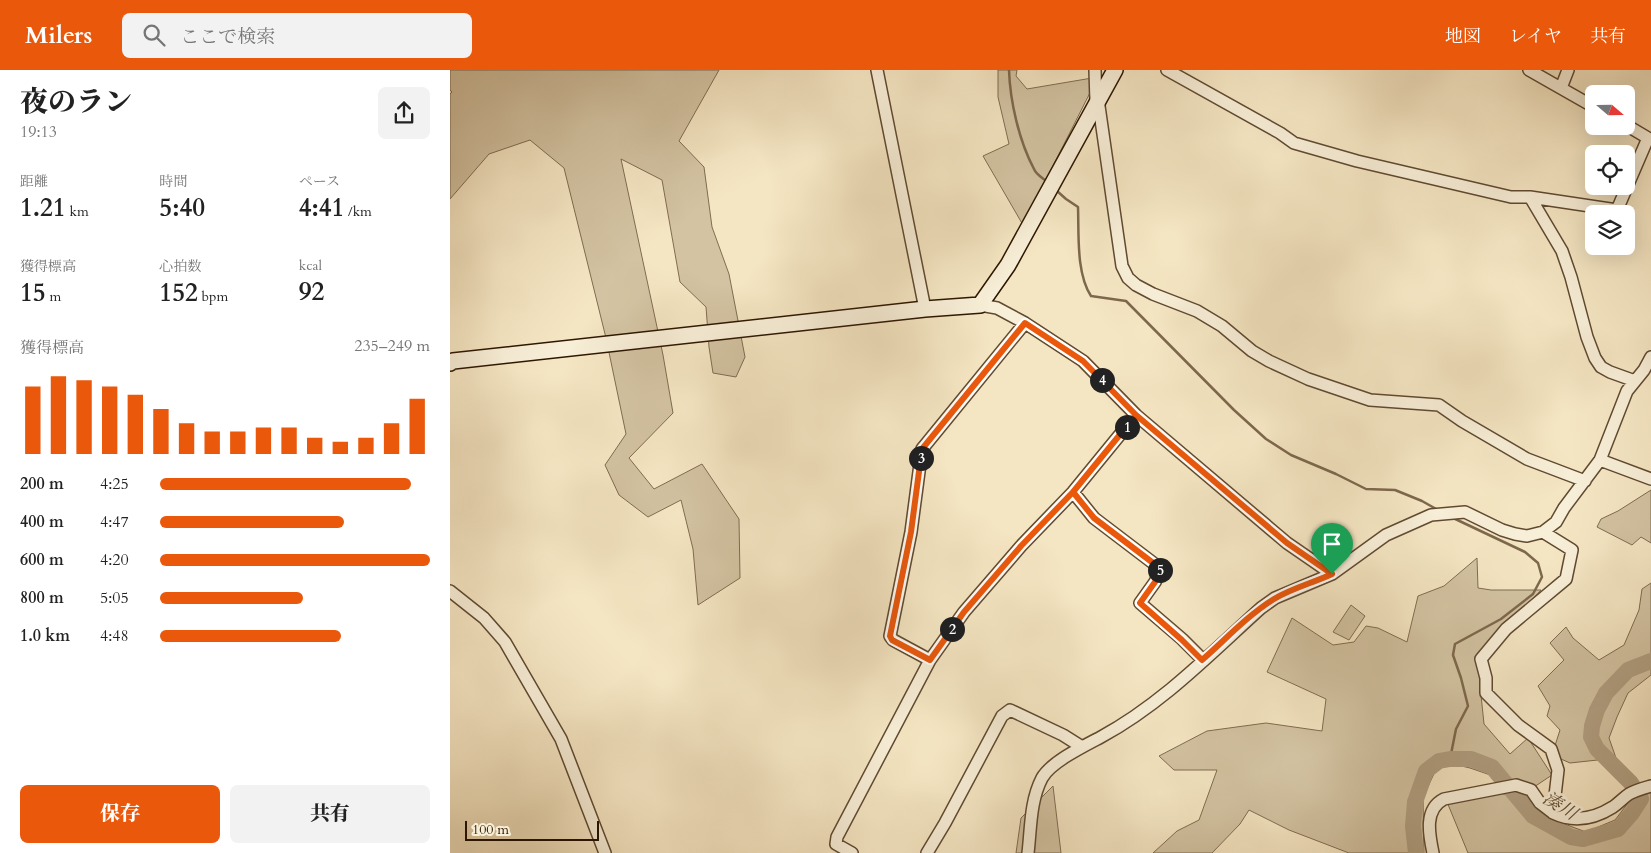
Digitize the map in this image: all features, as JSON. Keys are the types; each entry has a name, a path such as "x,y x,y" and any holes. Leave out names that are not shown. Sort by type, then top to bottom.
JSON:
{"street":[{"path":"877,70 925,310"},
{"path":"1095,70 1096,102 1099,106 1122,266 1128,278 1136,285 1153,294 1197,311 1222,326 1252,351 1308,379 1370,400 1439,405 1462,421 1527,459 1585,481"},
{"path":"980,305 1008,266 1115,70"},
{"path":"1167,70 1280,133 1294,143 1357,161 1511,197 1530,197 1618,210 1648,138 1635,131"},
{"path":"1529,70 1585,101"},
{"path":"1561,88 1568,70"},
{"path":"1530,197 1562,251 1595,358 1602,367 1610,372 1635,381"},
{"path":"450,363 453,361 925,310 980,305 997,308 1025,323 1083,361 1136,415 1287,543 1332,574"},
{"path":"930,660 892,640 890,636 911,532 922,449 1025,323"},
{"path":"1028,853 1034,798 1043,777 1066,756 1106,734 1169,692 1202,660 1275,598 1332,574 1386,535 1431,515 1465,512 1502,530 1527,536 1543,532 1556,522 1600,460 1623,399 1651,357"},
{"path":"852,853 836,844 837,837 930,660 964,612 1021,546 1073,492 1136,415"},
{"path":"1600,460 1651,479"},
{"path":"1073,492 1094,518 1161,569 1155,582 1140,603 1202,660"},
{"path":"1543,532 1572,550 1566,579 1506,629 1481,659 1486,678 1486,693 1518,725 1551,749 1558,770 1553,813"},
{"path":"450,591 484,618 505,642 561,738 604,853"},
{"path":"927,853 1002,716 1010,710 1063,735 1082,747"},
{"path":"1433,853 1430,837 1432,809 1436,803 1444,799 1516,785 1531,790 1540,803 1553,813 1564,818 1578,819 1613,807 1629,794 1646,787"}],"shaded area":[{"path":"450,70 719,70 679,141 704,167 712,227 729,274 745,357 736,377 713,373 706,307 680,282 662,180 621,159 663,355 673,413 629,458 654,489 702,464 739,519 740,578 698,605 693,549 681,500 648,517 619,495 605,465 626,434 606,338 564,168 530,140 489,154 450,199 450,94 452,92 450,90"},
{"path":"998,70 1017,70 1016,76 1027,89 1098,77 1023,225 983,156 1009,144 998,97"},
{"path":"1651,490 1651,543 1641,537 1632,545 1597,527 1601,519 1618,511"},
{"path":"1477,558 1478,588 1491,590 1541,590 1485,650 1481,695 1484,724 1510,754 1528,738 1552,775 1531,789 1470,768 1440,761 1423,797 1424,853 1349,853 1289,830 1249,810 1240,824 1212,853 1153,853 1177,831 1199,820 1217,770 1174,770 1159,756 1207,731 1266,723 1322,731 1326,699 1267,672 1292,618 1333,645 1354,642 1366,626 1378,628 1407,642 1418,596 1444,586"},
{"path":"1651,583 1651,675 1628,693 1617,717 1609,738 1616,758 1570,763 1552,755 1560,730 1547,716 1550,706 1538,686 1564,660 1550,643 1566,627 1573,638 1599,660 1624,645 1639,610 1642,589"},
{"path":"1351,605 1365,616 1349,640 1333,632"},
{"path":"1651,784 1651,853 1468,853 1447,802 1491,792 1518,796 1551,819 1586,832 1615,820 1635,794"},
{"path":"1053,786 1061,853 1016,853 1021,818"}],"waterway":[{"path":"1009,70 1013,108 1020,134 1035,171 1045,180"},
{"path":"1057,191 1078,207 1081,265 1086,287 1091,296 1126,301 1234,410 1266,439 1291,455 1366,489 1395,490 1438,510"},
{"path":"1450,759 1456,729 1468,706 1453,655 1455,644 1501,619 1533,594 1542,577 1538,563 1525,552 1451,517"},
{"name":"湊川","path":"1416,853 1413,826 1415,802 1426,771 1439,761 1450,759 1471,759 1492,767 1533,816 1571,837 1583,839 1618,829 1641,799 1631,783 1597,749 1591,737 1592,726 1597,710 1606,693 1628,670 1651,661"}],"route":[{"path":"1332,574 1275,598 1202,660 1140,603 1155,582 1161,569 1094,518 1073,492 1105,454 1136,415 1083,361 1025,323 922,449 911,532 890,636 892,640 930,660 964,612 1021,546 1073,492 1136,415 1287,543 1332,574"}]}
